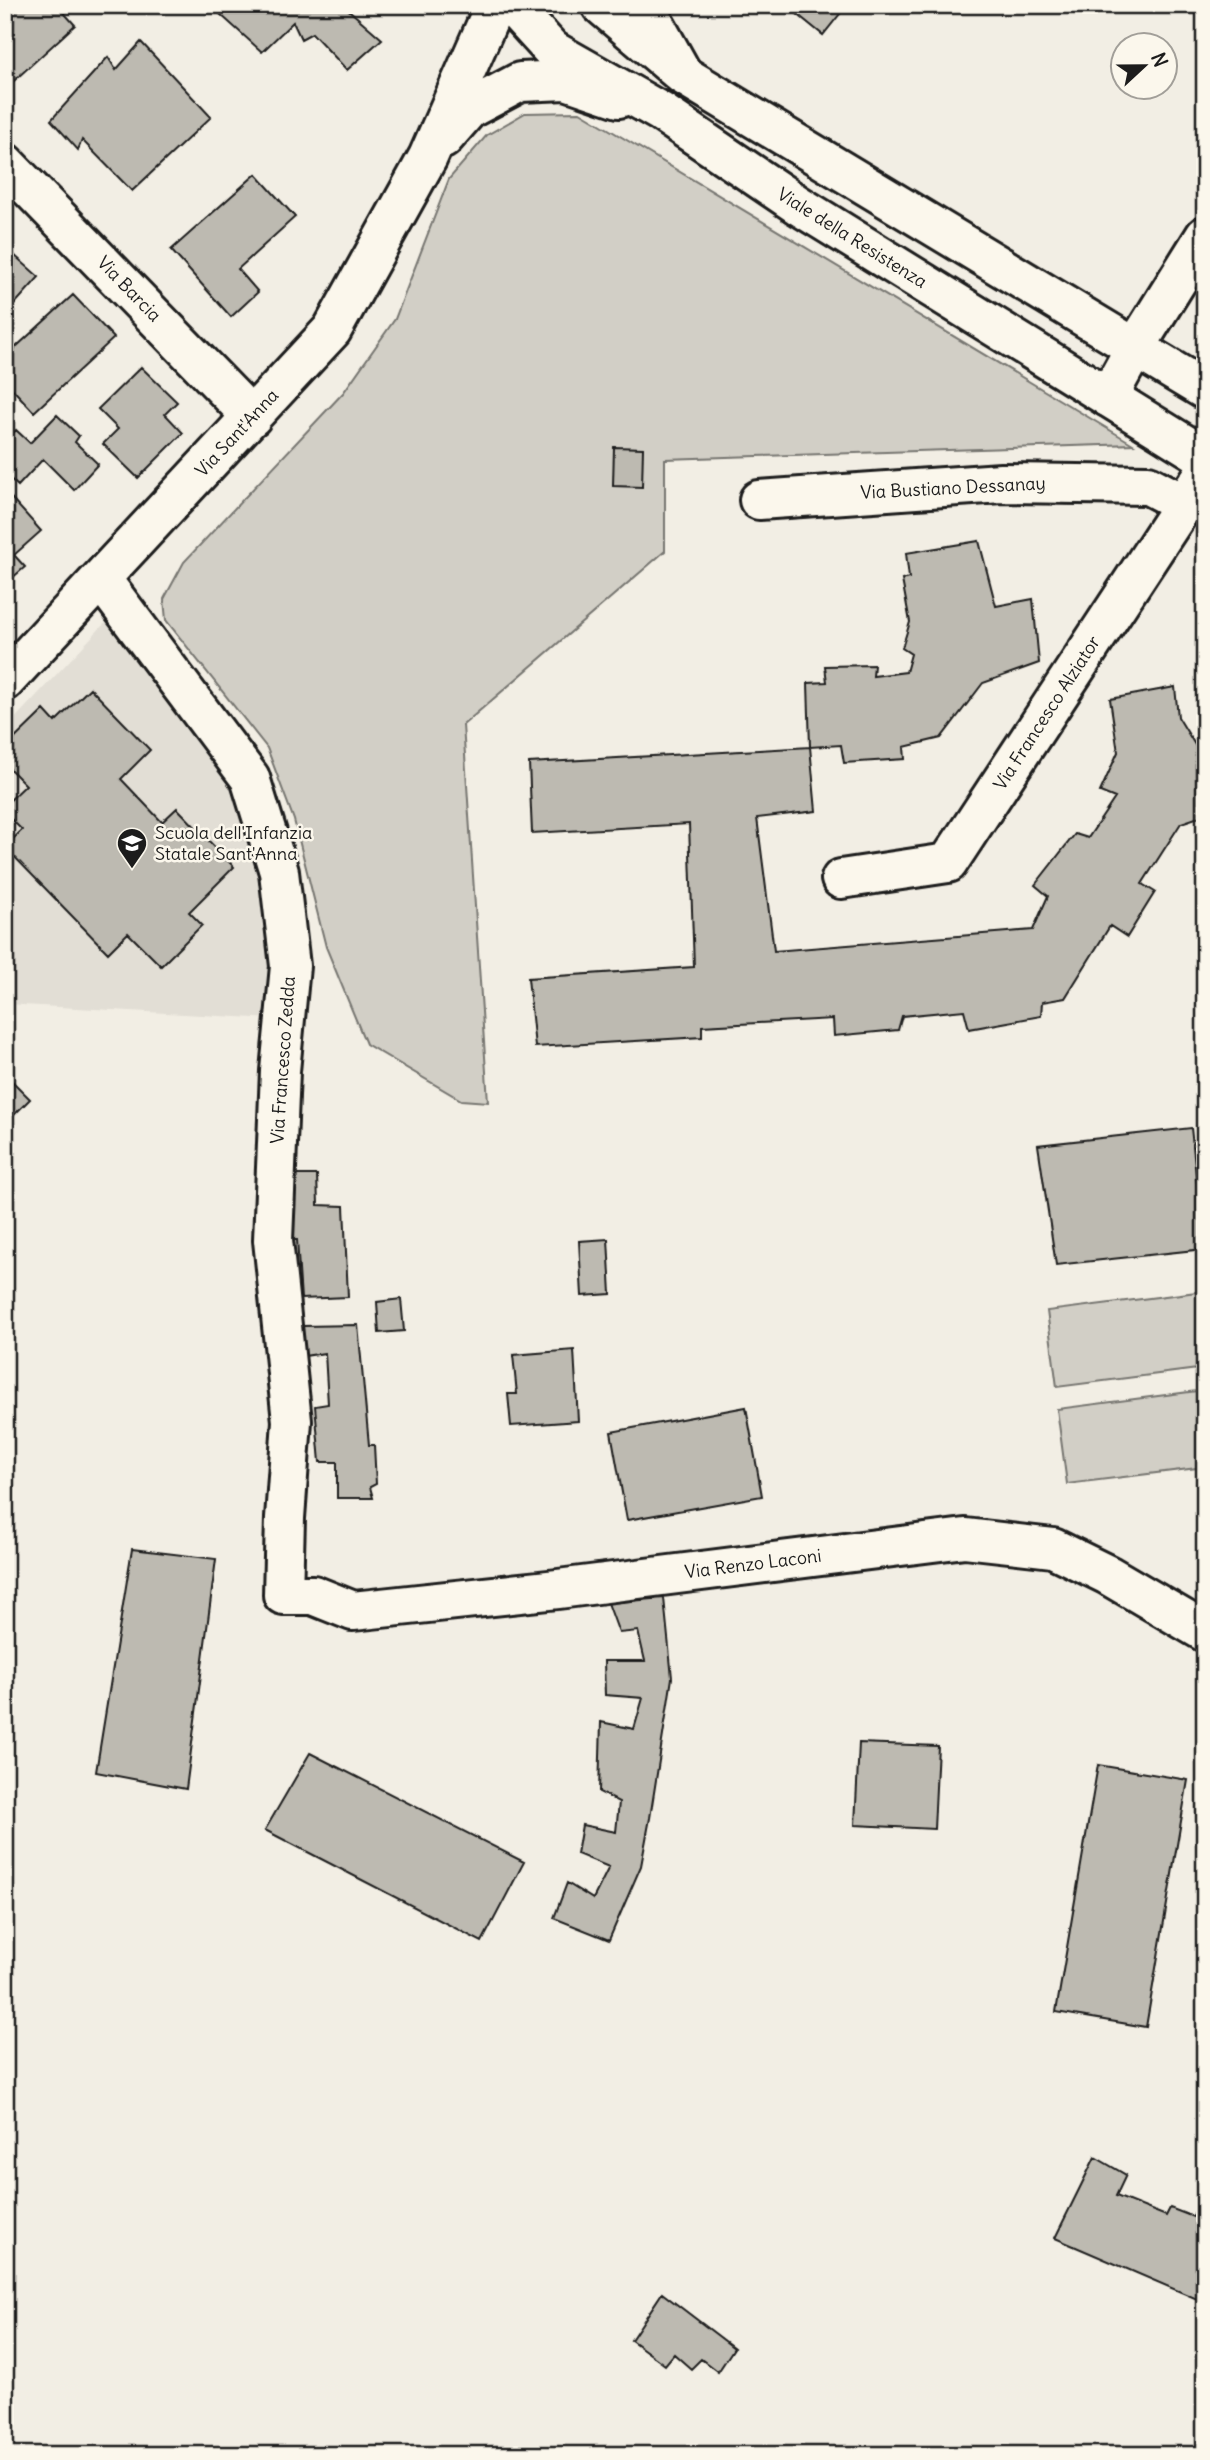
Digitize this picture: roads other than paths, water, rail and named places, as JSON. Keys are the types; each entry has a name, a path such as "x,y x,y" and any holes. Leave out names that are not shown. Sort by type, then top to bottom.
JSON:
{"street":[{"name":"Via Sant'Anna","path":"7,674 101,579 332,331 428,156 495,5"},
{"name":"Viale della Resistenza","path":"511,5 552,50 661,112 798,205 1205,457"},
{"path":"600,5 682,75 1205,390"},
{"path":"644,5 682,75"},
{"name":"Via Sant'Anna","path":"428,156 469,109 520,82 566,80 661,112"},
{"name":"Via Barcia","path":"5,163 252,416"},
{"path":"1108,397 1135,348 1205,236"},
{"name":"Via Francesco Alziator","path":"841,880 948,863 1205,472"},
{"name":"Via Bustiano Dessanay","path":"758,500 1000,482 1148,485 1184,504"},
{"name":"Via Francesco Zedda","path":"101,579 250,779 279,873 290,966 280,1071 273,1240 292,1421 283,1595"},
{"name":"Via Renzo Laconi","path":"283,1595 313,1595 353,1611 558,1589 965,1538 1053,1548 1108,1575 1205,1632"}],"place":[{"name":"Scuola dell'Infanzia Statale Sant'Anna","path":"132,870"}]}
